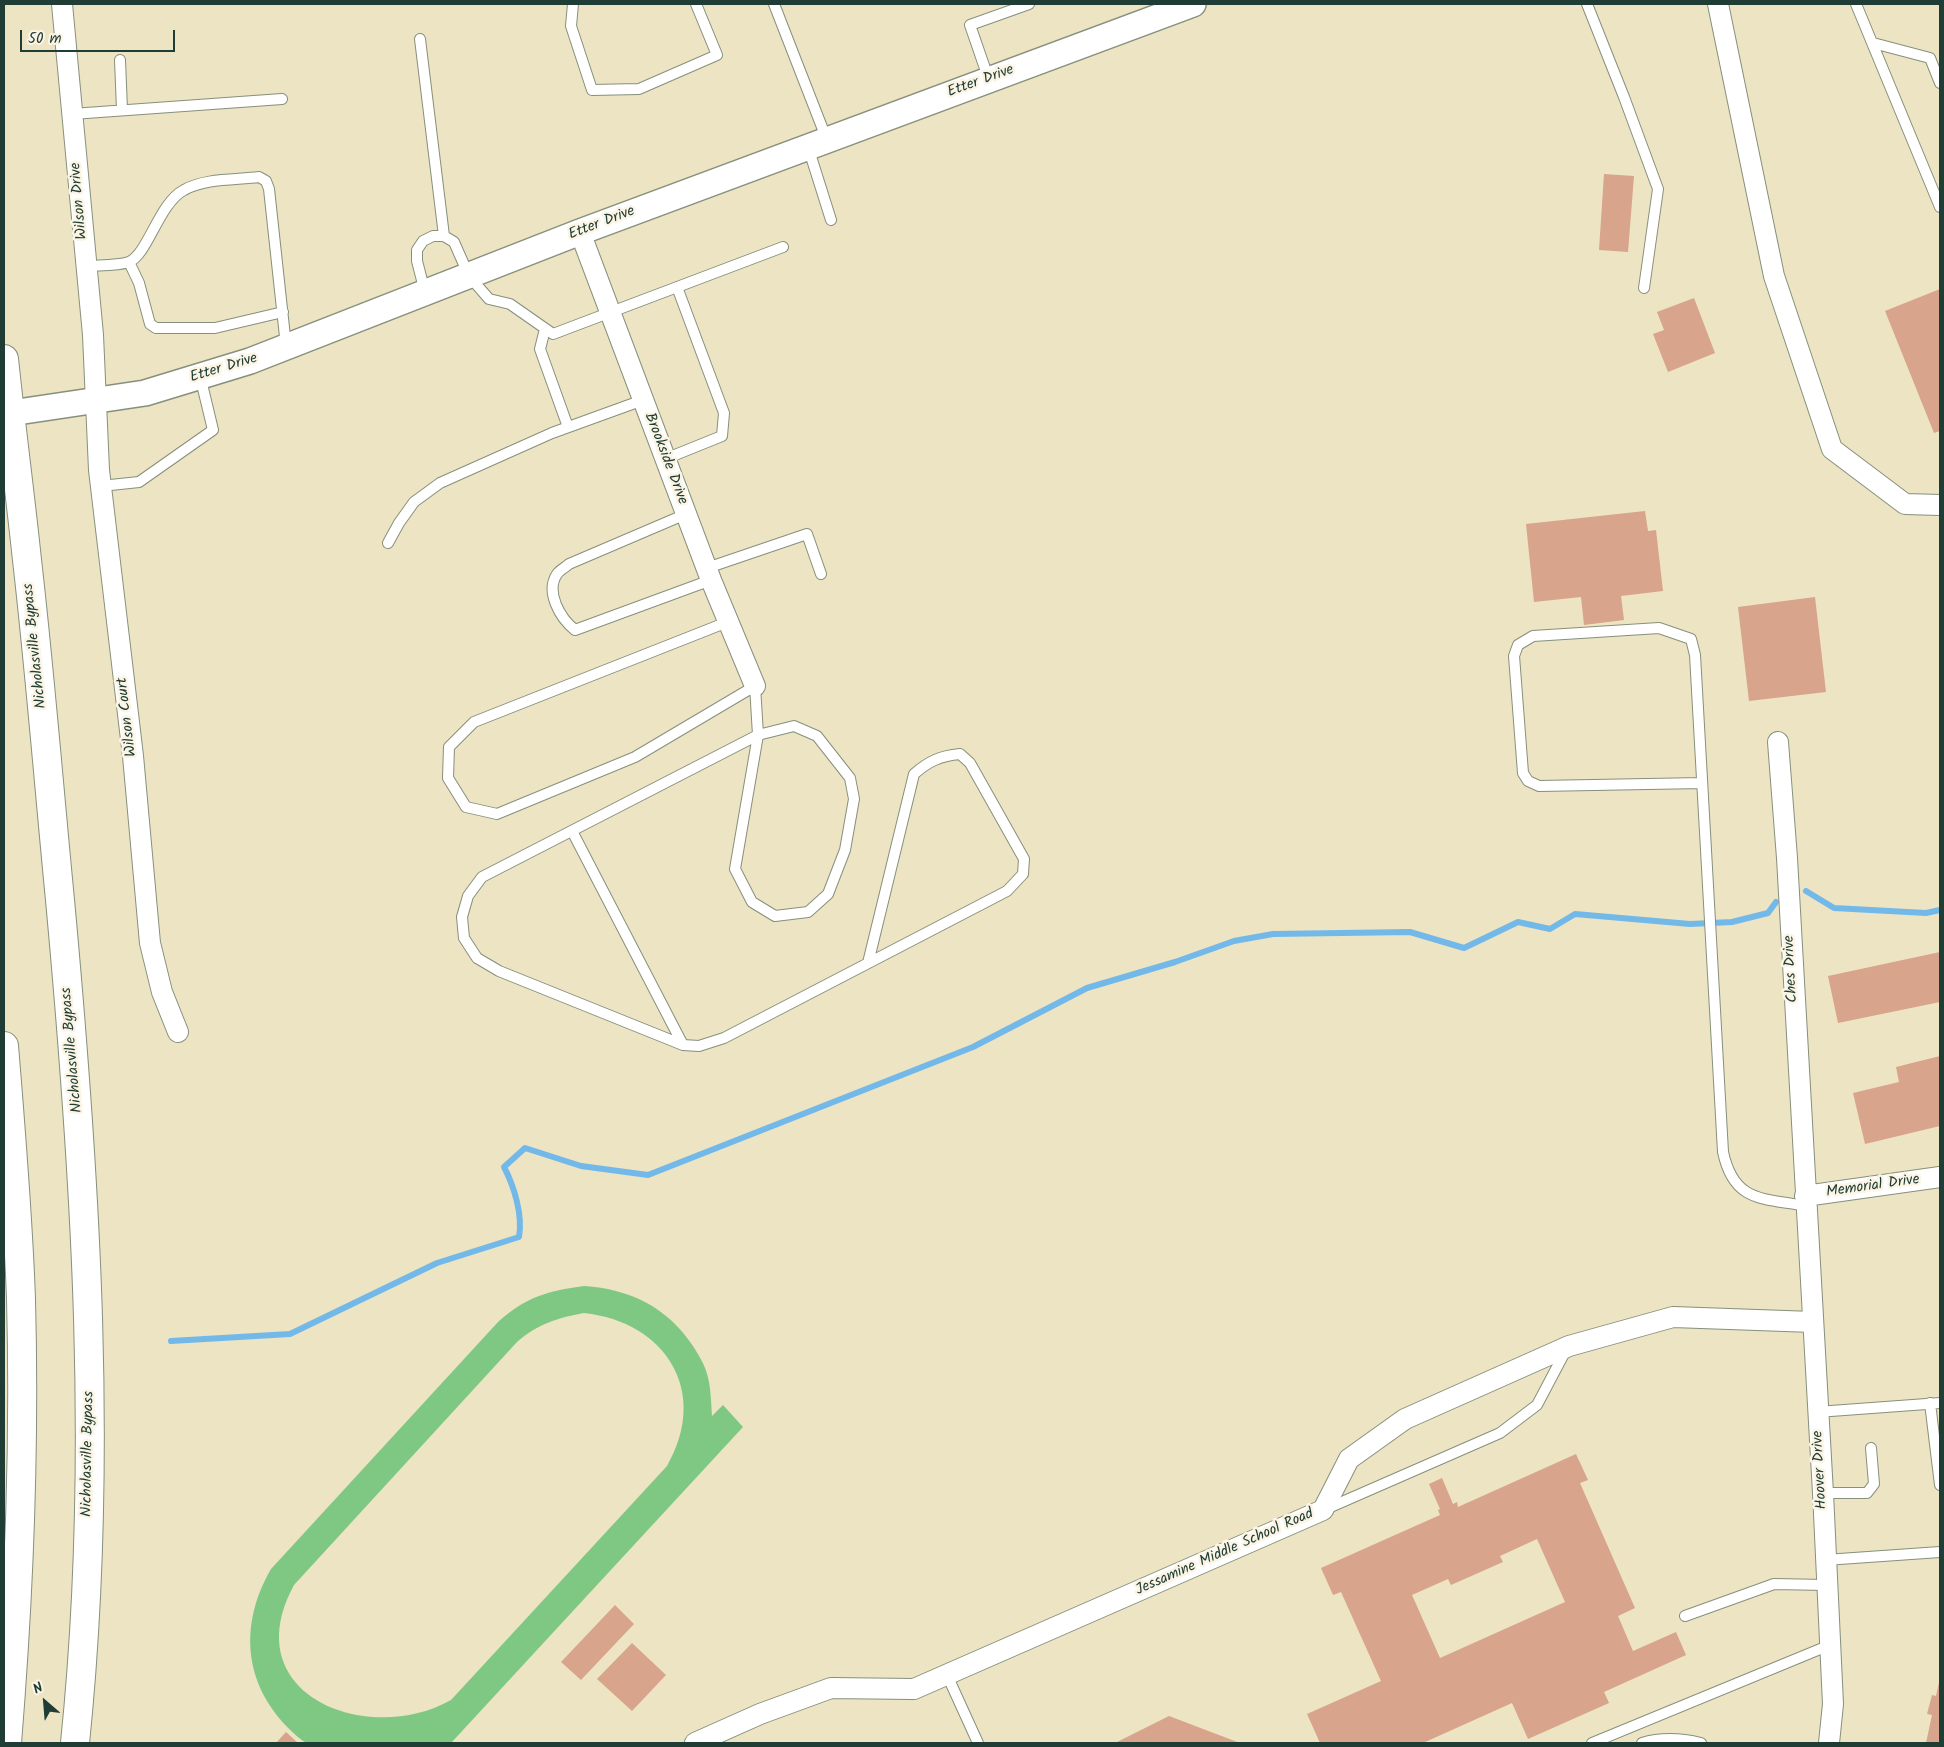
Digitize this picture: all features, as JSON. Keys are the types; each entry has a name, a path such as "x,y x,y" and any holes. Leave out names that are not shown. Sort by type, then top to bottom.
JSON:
{"highway":[{"name":"Nicholasville Bypass","path":"4,359 6,414 27,560 66,969 86,1235 90,1466 85,1613 75,1743"},
{"path":"4,1046 21,1298 22,1431 16,1617 7,1743"},
{"path":"4,1352 12,1146"}],"street":[{"name":"Wilson Drive","path":"62,4 87,266 97,399"},
{"name":"Etter Drive","path":"6,414 145,393 250,361 580,232 988,80 1167,8 1193,4"},
{"path":"1718,4 1774,276 1832,449 1905,504 1940,505"},
{"name":"Brookside Drive","path":"580,232 665,460 755,686"},
{"name":"Wilson Court","path":"97,399 101,486 133,756 150,943 162,992 178,1032"},
{"name":"Ches Drive","path":"1778,742 1787,858 1806,1201"},
{"name":"Memorial Drive","path":"1806,1201 1940,1177"},
{"name":"Hoover Drive","path":"1806,1201 1833,1704 1829,1743"},
{"name":"Jessamine Middle School Road","path":"695,1743 760,1714 831,1688 914,1689 1323,1510 1349,1459 1405,1419 1569,1346 1673,1317 1813,1322"}],"lane":[{"path":"573,4 571,26 592,90 639,89 717,55 696,4"},
{"path":"774,4 817,143 831,220"},
{"path":"988,80 970,25 1029,4"},
{"path":"1586,4 1624,97 1658,189 1644,288"},
{"path":"1856,4 1940,207"},
{"path":"420,39 444,236"},
{"path":"1872,43 1930,58 1940,82"},
{"path":"120,60 122,110"},
{"path":"72,114 282,99"},
{"path":"87,266 129,262 140,253 169,203 182,190 197,184 260,176 266,181 269,189 286,347"},
{"path":"425,292 416,261 417,250 423,241 432,236 444,236 454,242 469,276 489,299 510,304 553,334 783,248"},
{"path":"129,262 138,283 150,324 156,328 215,328 283,312"},
{"path":"665,460 722,436 724,412 677,287"},
{"path":"545,329 540,349 568,427"},
{"path":"101,486 139,482 213,430 200,376"},
{"path":"388,543 398,523 414,502 440,483 568,427 642,400"},
{"path":"686,514 569,564 558,573 552,585 556,604 566,622 575,630 807,534 822,574"},
{"path":"730,621 474,722 449,747 448,778 466,807 498,814 635,756 755,686 758,735 735,869 752,902 775,916 808,912 828,894 845,850 854,799 850,778 817,736 794,726 758,735 482,877 468,896 462,917 464,938 477,958 499,971 682,1045 699,1046 724,1038 1008,891 1023,874 1024,859 970,763 960,754 942,756 928,762 914,774 868,963"},
{"path":"1702,783 1539,786 1528,781 1522,773 1514,656 1518,645 1533,636 1659,628 1691,639 1695,655 1725,1164 1736,1184 1751,1196 1806,1201"},
{"path":"572,831 682,1045"},
{"path":"1323,1510 1500,1433 1536,1405 1569,1346"},
{"path":"1817,1412 1935,1403 1940,1485"},
{"path":"1823,1493 1867,1494 1874,1484 1871,1448"},
{"path":"1825,1560 1940,1552"},
{"path":"1685,1616 1774,1584 1826,1585"},
{"path":"1592,1743 1830,1645"},
{"path":"947,1675 978,1743"},
{"path":"1642,1743 1657,1739 1684,1738 1701,1743"}],"green space":[{"path":"584,1286 617,1291 646,1302 659,1311 683,1332 703,1363 711,1395 712,1416 723,1405 743,1427 451,1743 307,1743 303,1741 284,1723 269,1704 258,1683 252,1661 250,1639 253,1616 260,1592 271,1569 498,1322 508,1313 538,1296","holes":["584,1313 613,1319 638,1330 658,1346 672,1365 681,1387 684,1412 679,1439 667,1466 451,1700 418,1713 383,1717 349,1713 319,1701 295,1682 282,1656 280,1623 294,1585 517,1342 540,1326 565,1317"]}],"building":[{"path":"1604,174 1634,176 1628,252 1599,250"},
{"path":"1940,289 1940,431 1934,433 1885,311"},
{"path":"1694,298 1715,353 1668,372 1653,334 1664,330 1657,312"},
{"path":"1645,511 1648,531 1656,530 1663,591 1621,596 1624,620 1584,625 1581,597 1534,602 1526,524"},
{"path":"1815,597 1826,692 1749,701 1738,607"},
{"path":"1940,952 1940,1002 1838,1023 1828,976"},
{"path":"1940,1056 1940,1126 1865,1144 1853,1093 1899,1082 1896,1067"},
{"path":"1576,1454 1588,1480 1580,1483 1635,1608 1618,1616 1633,1651 1676,1632 1686,1655 1604,1692 1609,1703 1528,1739 1512,1703 1423,1743 1320,1743 1307,1714 1381,1681 1341,1592 1333,1595 1321,1568 1440,1515 1438,1510 1440,1509 1429,1484 1442,1478 1453,1504 1457,1502 1458,1507","holes":["1537,1539 1565,1602 1440,1658 1412,1595 1448,1579 1451,1585 1503,1562 1500,1556"]},
{"path":"615,1605 634,1624 581,1680 561,1662"},
{"path":"632,1643 666,1675 632,1711 597,1679"},
{"path":"1940,1678 1940,1743 1926,1743 1932,1715 1927,1714 1932,1695 1936,1696"},
{"path":"1169,1716 1240,1743 1115,1743"},
{"path":"286,1732 298,1743 276,1743"}],"waterway":[{"path":"1806,891 1834,908 1926,913 1940,910"},
{"path":"171,1341 290,1334 437,1263 519,1237 519,1210 504,1167 525,1148 581,1166 648,1175 973,1047 1087,988 1175,962 1234,941 1273,934 1410,932 1464,948 1518,922 1550,929 1575,914 1690,924 1732,922 1768,913 1776,902"}]}
